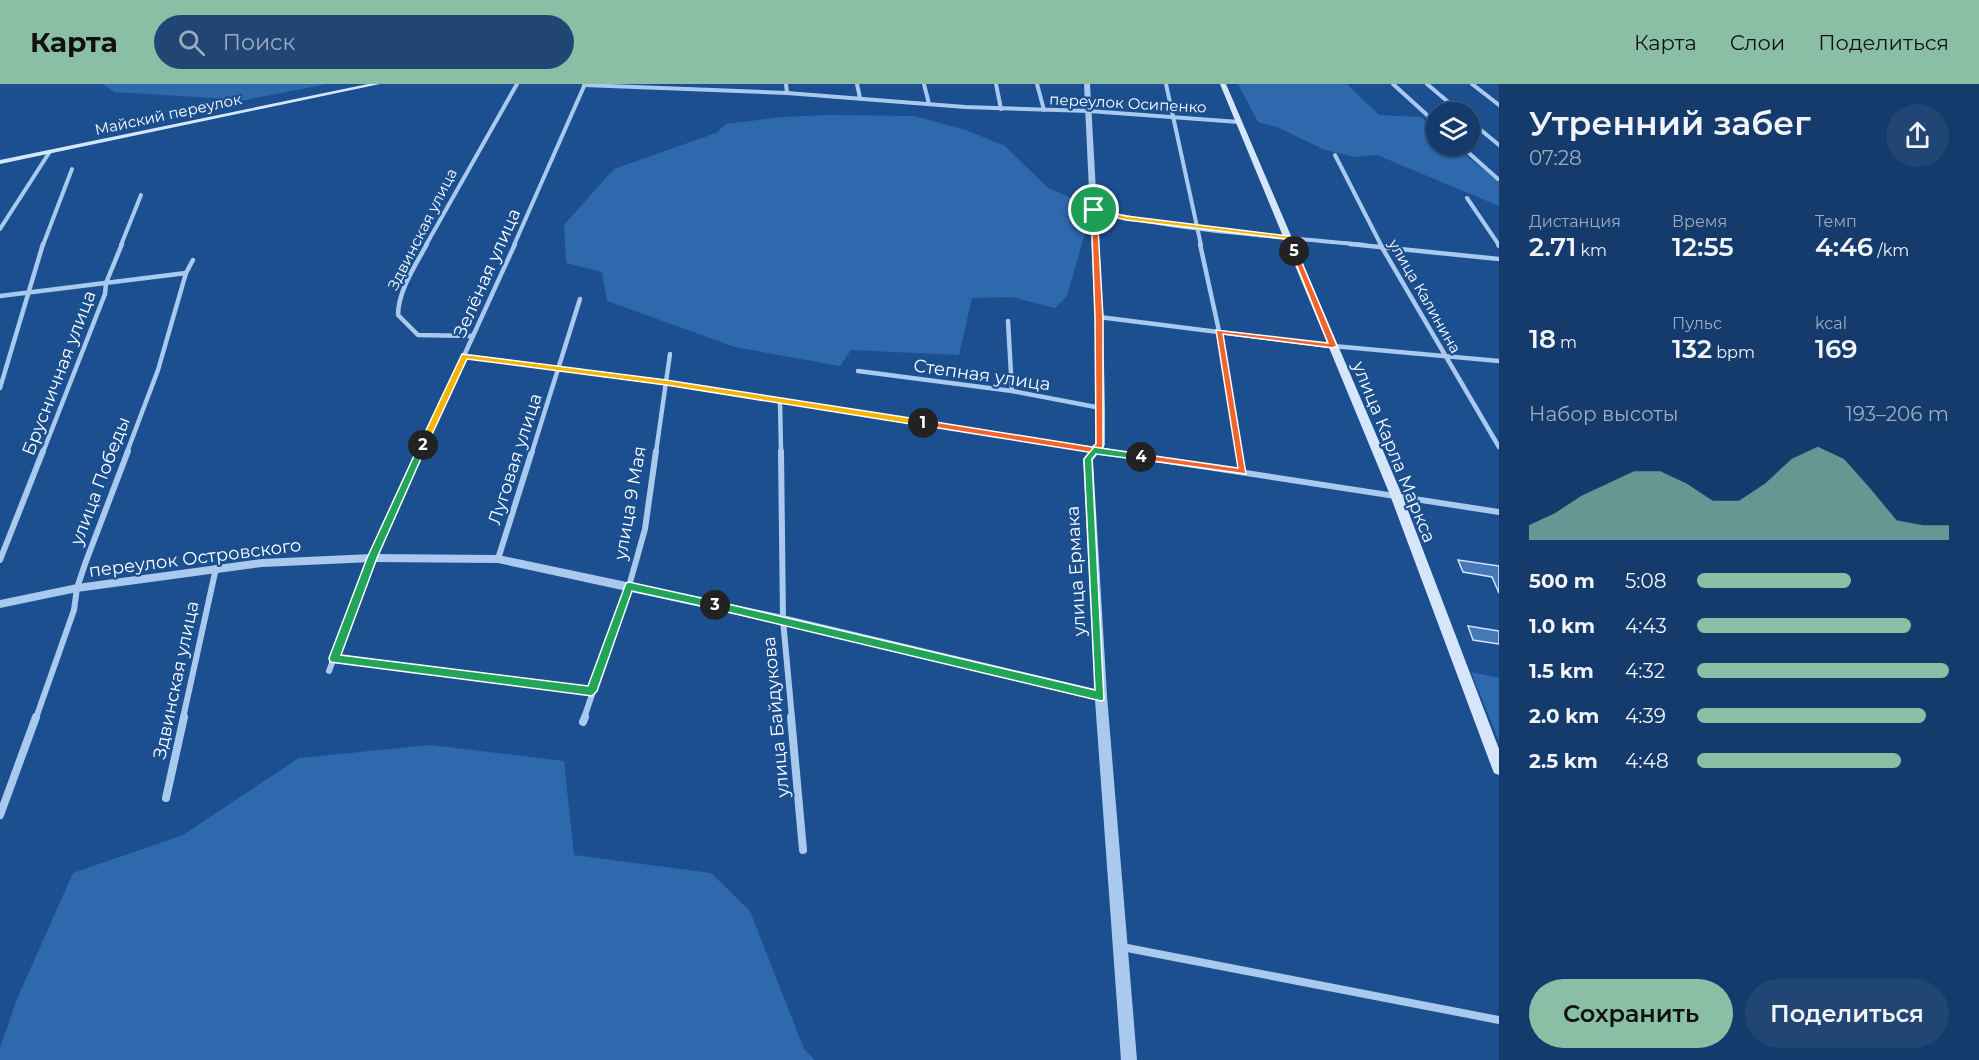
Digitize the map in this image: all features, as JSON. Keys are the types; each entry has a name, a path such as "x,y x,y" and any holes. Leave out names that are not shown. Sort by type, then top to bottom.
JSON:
{"main road":[{"name":"Майский переулок","path":"0,162 377,84"},
{"name":"улица Карла Маркса","path":"1223,84 1395,495 1499,768"}],"street":[{"name":"Здвинская улица","path":"473,336 418,335 398,315 398,307 412,271 517,84"},
{"path":"691,90 692,84"},
{"path":"786,84 788,93"},
{"path":"858,84 860,98"},
{"path":"924,84 930,104"},
{"path":"996,84 1001,108"},
{"path":"1037,84 1044,110"},
{"name":"улица Ермака","path":"1087,84 1099,317 1101,408 1100,445 1088,459 1101,696 1129,1060"},
{"path":"1166,84 1219,331 1243,472"},
{"path":"1393,84 1426,114"},
{"path":"1427,84 1448,102"},
{"path":"1473,84 1499,105"},
{"name":"Зелёная улица","path":"329,671 372,558 584,85"},
{"name":"переулок Осипенко","path":"584,85 788,93 930,104 1089,111 1239,122"},
{"path":"1480,130 1499,146"},
{"path":"0,229 49,153"},
{"name":"улица Калинина","path":"1335,155 1382,247 1499,447"},
{"path":"1472,156 1498,179"},
{"path":"0,388 26,295 52,217 72,169"},
{"name":"Брусничная улица","path":"0,560 105,294 106,283 141,195"},
{"path":"1467,198 1499,246"},
{"path":"1094,210 1126,218 1196,227 1499,259"},
{"name":"улица Победы","path":"0,815 59,655 74,609 77,588 158,370 186,273 194,260"},
{"path":"0,296 26,295 186,273"},
{"name":"Луговая улица","path":"498,559 580,299"},
{"path":"1099,317 1333,346 1499,361"},
{"path":"1008,321 1012,391"},
{"name":"улица 9 Мая","path":"584,722 592,691 629,586 645,529 670,354"},
{"path":"464,356 666,382 1499,512"},
{"name":"Степная улица","path":"858,371 1012,391 1101,408"},
{"name":"улица Байдукова","path":"780,400 783,620 803,850"},
{"name":"переулок Островского","path":"0,604 77,588 262,562 372,558 498,559 783,620 1101,696"},
{"name":"Здвинская улица","path":"166,798 216,568"},
{"path":"334,658 592,691"},
{"path":"1119,946 1499,1020"}],"shaded area":[{"path":"102,84 327,84 245,100 115,92"},
{"path":"1238,84 1347,84 1379,115 1421,117 1426,121 1426,156 1466,156 1499,182 1499,206 1377,155 1355,157 1325,150 1277,127 1258,122"},
{"path":"914,116 966,130 1005,146 1048,188 1083,203 1086,230 1067,296 1055,308 1012,297 972,298 959,355 851,350 840,366 735,347 607,301 602,272 566,263 564,225 614,169 716,133 726,124 781,117"},
{"path":"1471,672 1499,678 1499,741"},
{"path":"430,745 564,761 574,855 711,873 750,911 804,1049 815,1060 0,1060 0,1048 17,999 73,873 183,835 299,758"}],"building":[{"path":"1458,560 1499,566 1499,593 1492,577 1463,572"},
{"path":"1468,626 1499,631 1499,644 1473,640"}],"route":[{"path":"1094,210 1101,408 1100,445 1094,450 666,382 464,356 372,558 334,658 592,691 629,586 783,620 1101,696 1088,459 1094,450 1243,472 1219,331 1333,346 1289,238 1126,218 1094,210"}]}
